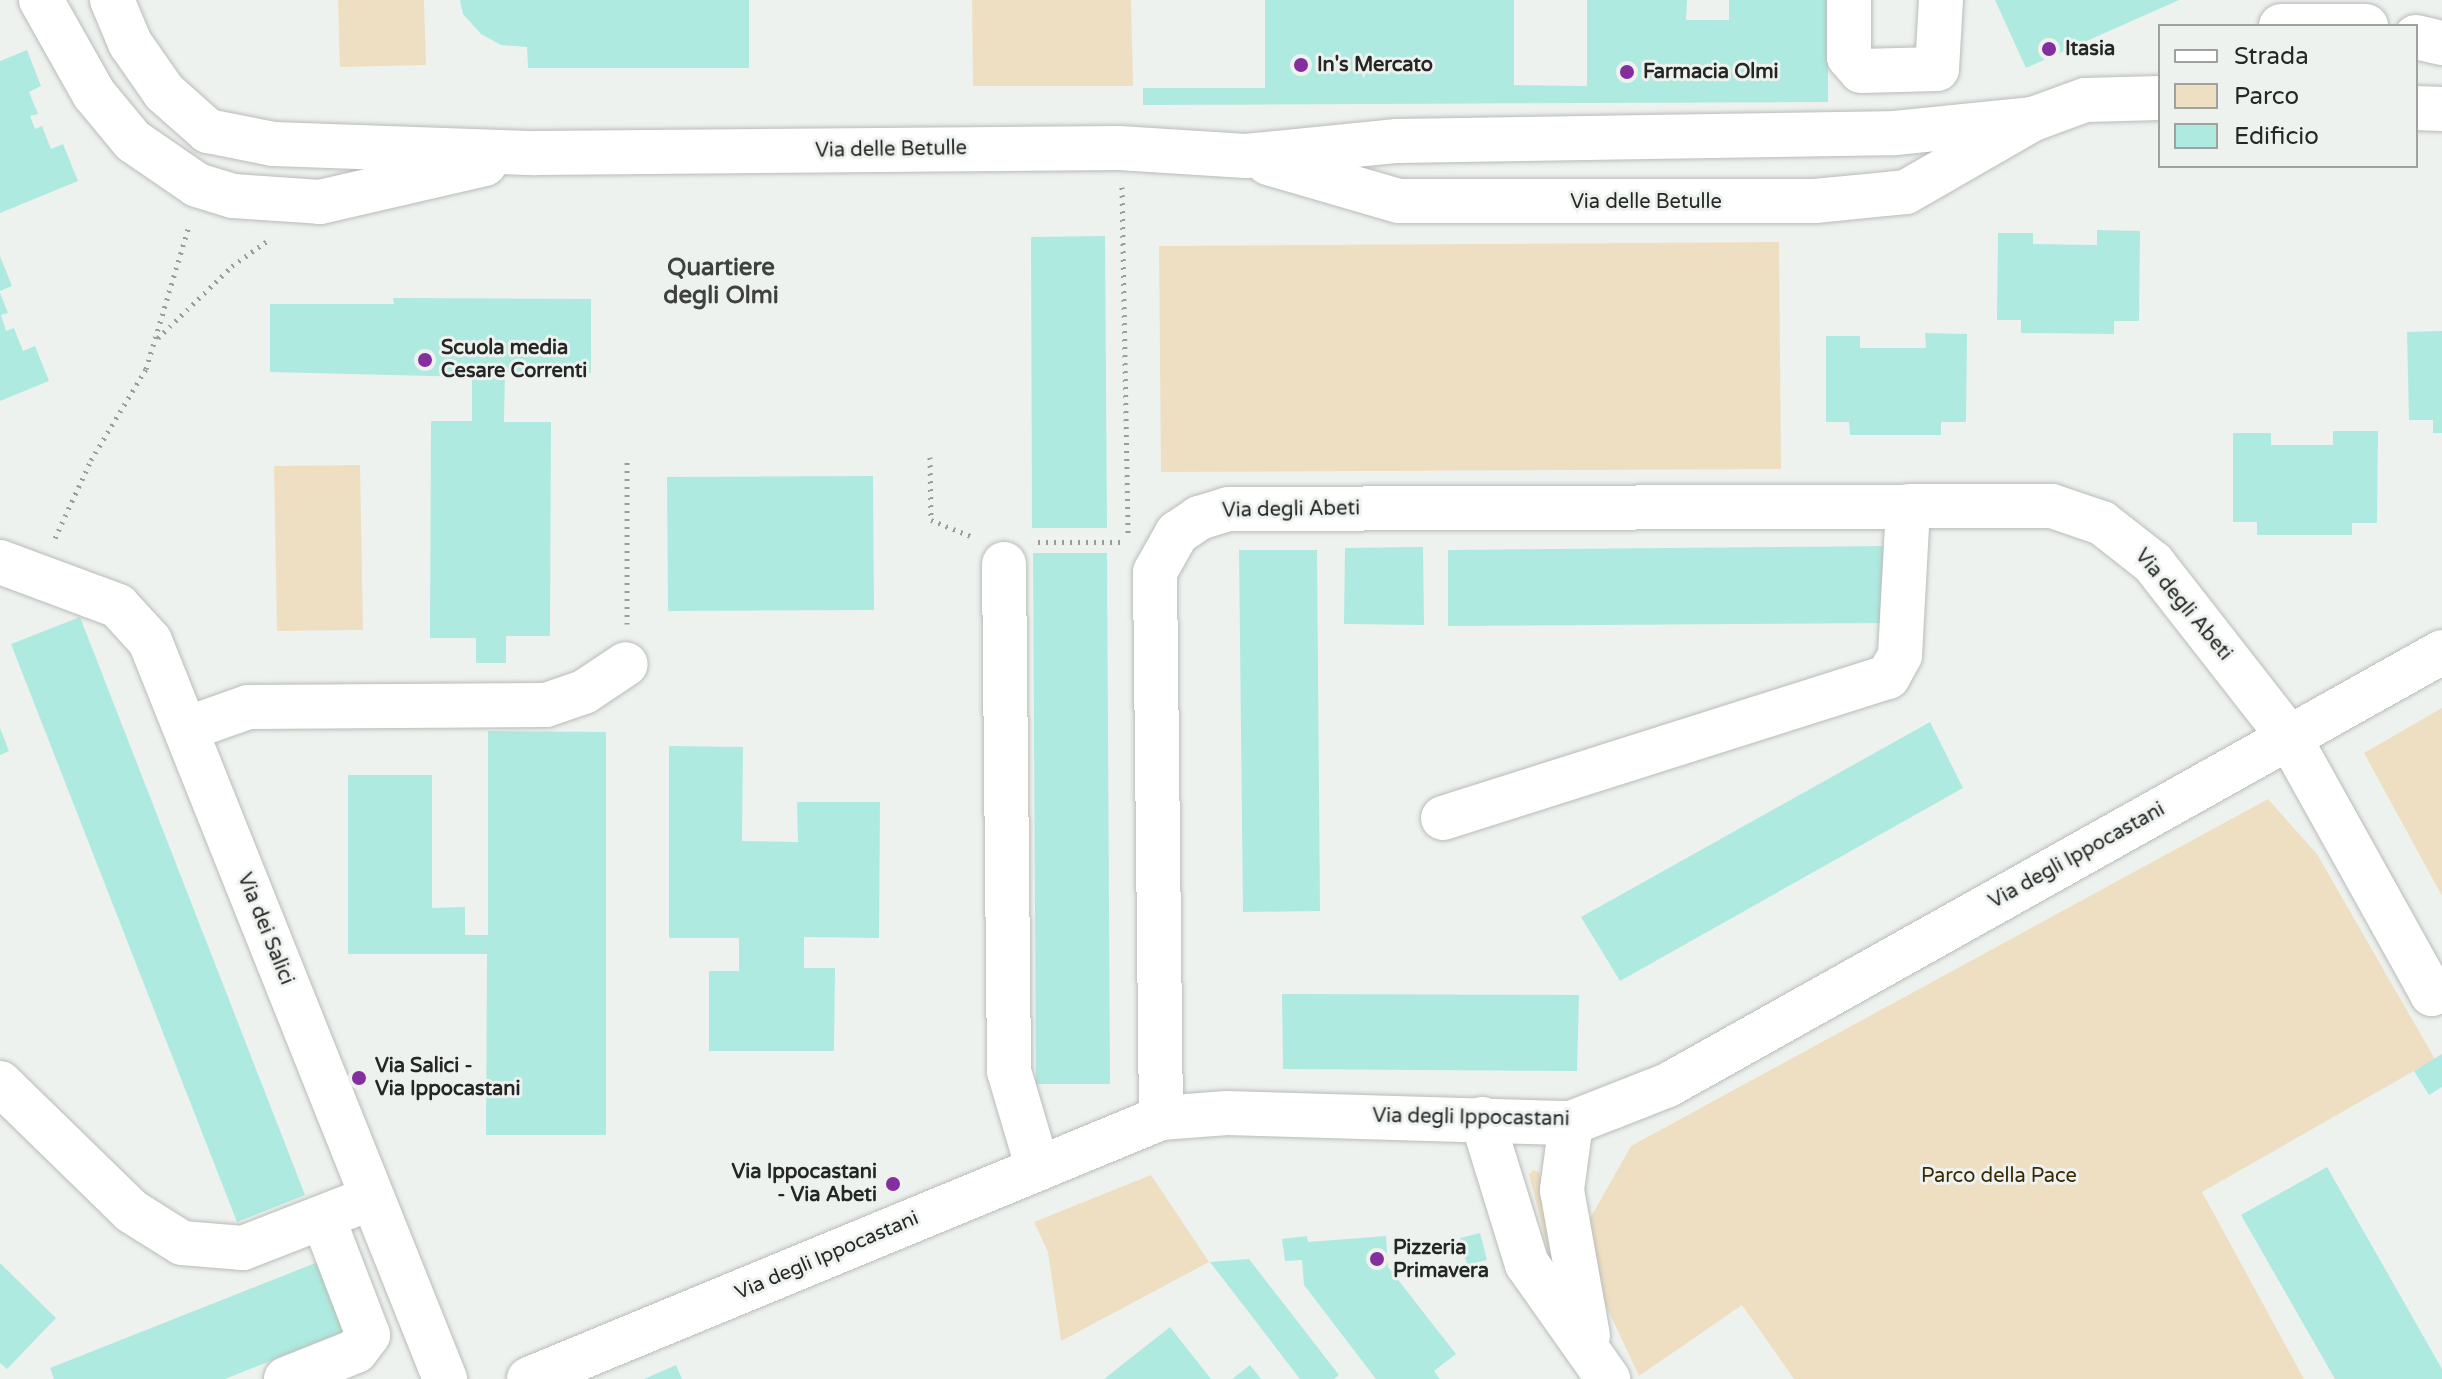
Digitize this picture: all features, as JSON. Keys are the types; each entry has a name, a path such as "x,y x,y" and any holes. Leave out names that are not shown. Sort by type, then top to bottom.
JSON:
{"street":[{"name":"Via delle Betulle","path":"41,0 94,94 133,141 164,167 209,188 283,203 320,202 536,153"},
{"name":"Via delle Betulle","path":"112,0 130,43 164,92 208,131 273,144 536,153 1119,148 1246,156 1397,141 1895,133 2033,119 2102,97 2158,68"},
{"path":"1849,0 1849,57 1861,71 1937,69 1941,0"},
{"path":"2418,37 2442,43"},
{"name":"Via delle Betulle","path":"2102,97 2158,98"},
{"path":"2418,108 2442,109"},
{"name":"Via delle Betulle","path":"1246,156 1399,201 1815,201 1906,192 2033,119"},
{"path":"1443,818 1888,677 1900,655 1908,506"},
{"name":"Via degli Abeti","path":"1161,1118 1153,592 1158,563 1184,527 1228,509 2052,506 2102,523 2153,563 2289,737 2432,994 2442,989"},
{"name":"Via dei Salici","path":"0,562 130,614 150,641 445,1379"},
{"path":"1004,564 1009,1071 1038,1169"},
{"name":"Via degli Ippocastani","path":"529,1379 1161,1118 1227,1113 1571,1123 1668,1085 2442,652"},
{"path":"186,729 248,707 546,705 584,692 626,664"},
{"path":"0,1083 131,1211 182,1243 243,1248 371,1198"},
{"path":"1482,1119 1527,1264 1600,1366"},
{"path":"1571,1123 1562,1190 1600,1366"},
{"path":"286,1379 356,1351 368,1335 323,1218"}],"path":[{"path":"1122,182 1129,543"},
{"path":"53,542 91,460 146,369 191,216"},
{"path":"155,342 232,266 269,240"},
{"path":"626,664 627,461"}],"green space":[{"path":"338,0 424,0 426,65 340,67"},
{"path":"972,0 1131,0 1133,86 973,86"},
{"path":"1779,242 1781,469 1161,472 1159,246"},
{"path":"360,465 363,630 277,631 274,466"},
{"path":"2442,708 2442,896 2364,753"},
{"name":"Parco della Pace","path":"2268,799 2317,854 2435,1059 2202,1192 2304,1379 1794,1379 1742,1305 1639,1376 1593,1278 1588,1222 1631,1146"},
{"path":"1533,1170 1539,1172 1562,1272 1554,1274 1529,1174"},
{"path":"1151,1175 1209,1262 1061,1341 1048,1252 1034,1222"}],"building":[{"path":"460,0 749,0 749,68 528,68 527,47 501,45 481,34 463,14"},
{"path":"1265,0 1514,0 1514,85 1587,86 1587,0 1687,0 1686,20 1729,20 1729,0 1828,0 1828,102 1143,105 1143,88 1265,88"},
{"path":"1995,0 2179,0 2026,68"},
{"path":"27,50 41,86 29,92 38,114 30,116 35,129 42,126 51,149 63,144 78,181 0,213 0,61"},
{"path":"2097,230 2140,231 2139,321 2114,321 2114,334 2021,333 2021,320 1997,320 1998,233 2033,233 2033,244 2097,245"},
{"path":"1105,236 1107,528 1032,528 1031,237"},
{"path":"0,256 12,286 0,291"},
{"path":"0,293 8,313 1,315 6,331 14,328 23,351 35,346 49,381 0,401"},
{"path":"393,298 591,299 591,373 505,372 504,422 551,422 550,636 506,636 506,663 476,663 476,638 430,638 431,421 472,421 472,377 270,372 270,304 394,304"},
{"path":"2442,331 2442,433 2433,433 2433,420 2409,420 2407,332"},
{"path":"1925,333 1967,334 1966,422 1941,422 1941,435 1850,435 1849,422 1826,422 1826,336 1860,336 1860,348 1926,348"},
{"path":"2333,431 2378,431 2377,523 2352,523 2352,535 2257,535 2257,522 2233,522 2233,433 2271,433 2271,445 2333,445"},
{"path":"873,476 874,610 668,611 667,477"},
{"path":"1893,546 1894,623 1448,626 1448,550"},
{"path":"1423,547 1424,625 1344,624 1345,548"},
{"path":"1239,550 1317,550 1320,911 1243,912"},
{"path":"1033,553 1107,553 1110,1084 1036,1084"},
{"path":"80,617 305,1195 237,1222 11,644"},
{"path":"1930,722 1963,788 1620,981 1581,917"},
{"path":"0,728 9,751 0,755"},
{"path":"488,731 606,732 606,1135 486,1135 487,954 348,954 348,775 432,775 432,908 465,907 465,935 488,935"},
{"path":"669,746 743,747 742,841 798,842 797,802 880,802 879,938 804,937 804,968 835,968 834,1051 709,1051 709,971 739,971 739,938 669,938"},
{"path":"1282,994 1579,995 1577,1071 1283,1069"},
{"path":"2442,1054 2442,1087 2429,1095 2414,1071"},
{"path":"2327,1167 2442,1369 2442,1379 2335,1379 2241,1215"},
{"path":"1480,1233 1487,1260 1467,1265 1460,1238"},
{"path":"1307,1236 1308,1242 1386,1236 1388,1267 1456,1354 1434,1371 1440,1379 1376,1379 1304,1285 1302,1260 1285,1261 1282,1239"},
{"path":"1249,1259 1339,1375 1334,1379 1300,1379 1210,1262"},
{"path":"323,1260 350,1329 225,1379 54,1379 50,1368"},
{"path":"0,1263 56,1318 7,1369 0,1363"},
{"path":"1170,1327 1211,1379 1104,1379"},
{"path":"676,1365 682,1379 644,1379"},
{"path":"1250,1365 1261,1379 1232,1379"}],"place":[{"name":"Itasia","path":"2049,49"},
{"name":"In's Mercato","path":"1301,65"},
{"name":"Farmacia Olmi","path":"1627,72"},
{"name":"Scuola media Cesare Correnti","path":"425,360"},
{"name":"Via Salici - Via Ippocastani","path":"359,1078"},
{"name":"Via Ippocastani - Via Abeti","path":"893,1184"},
{"name":"Pizzeria Primavera","path":"1377,1259"}],"district":[{"name":"Quartiere degli Olmi","path":"721,282"}]}
